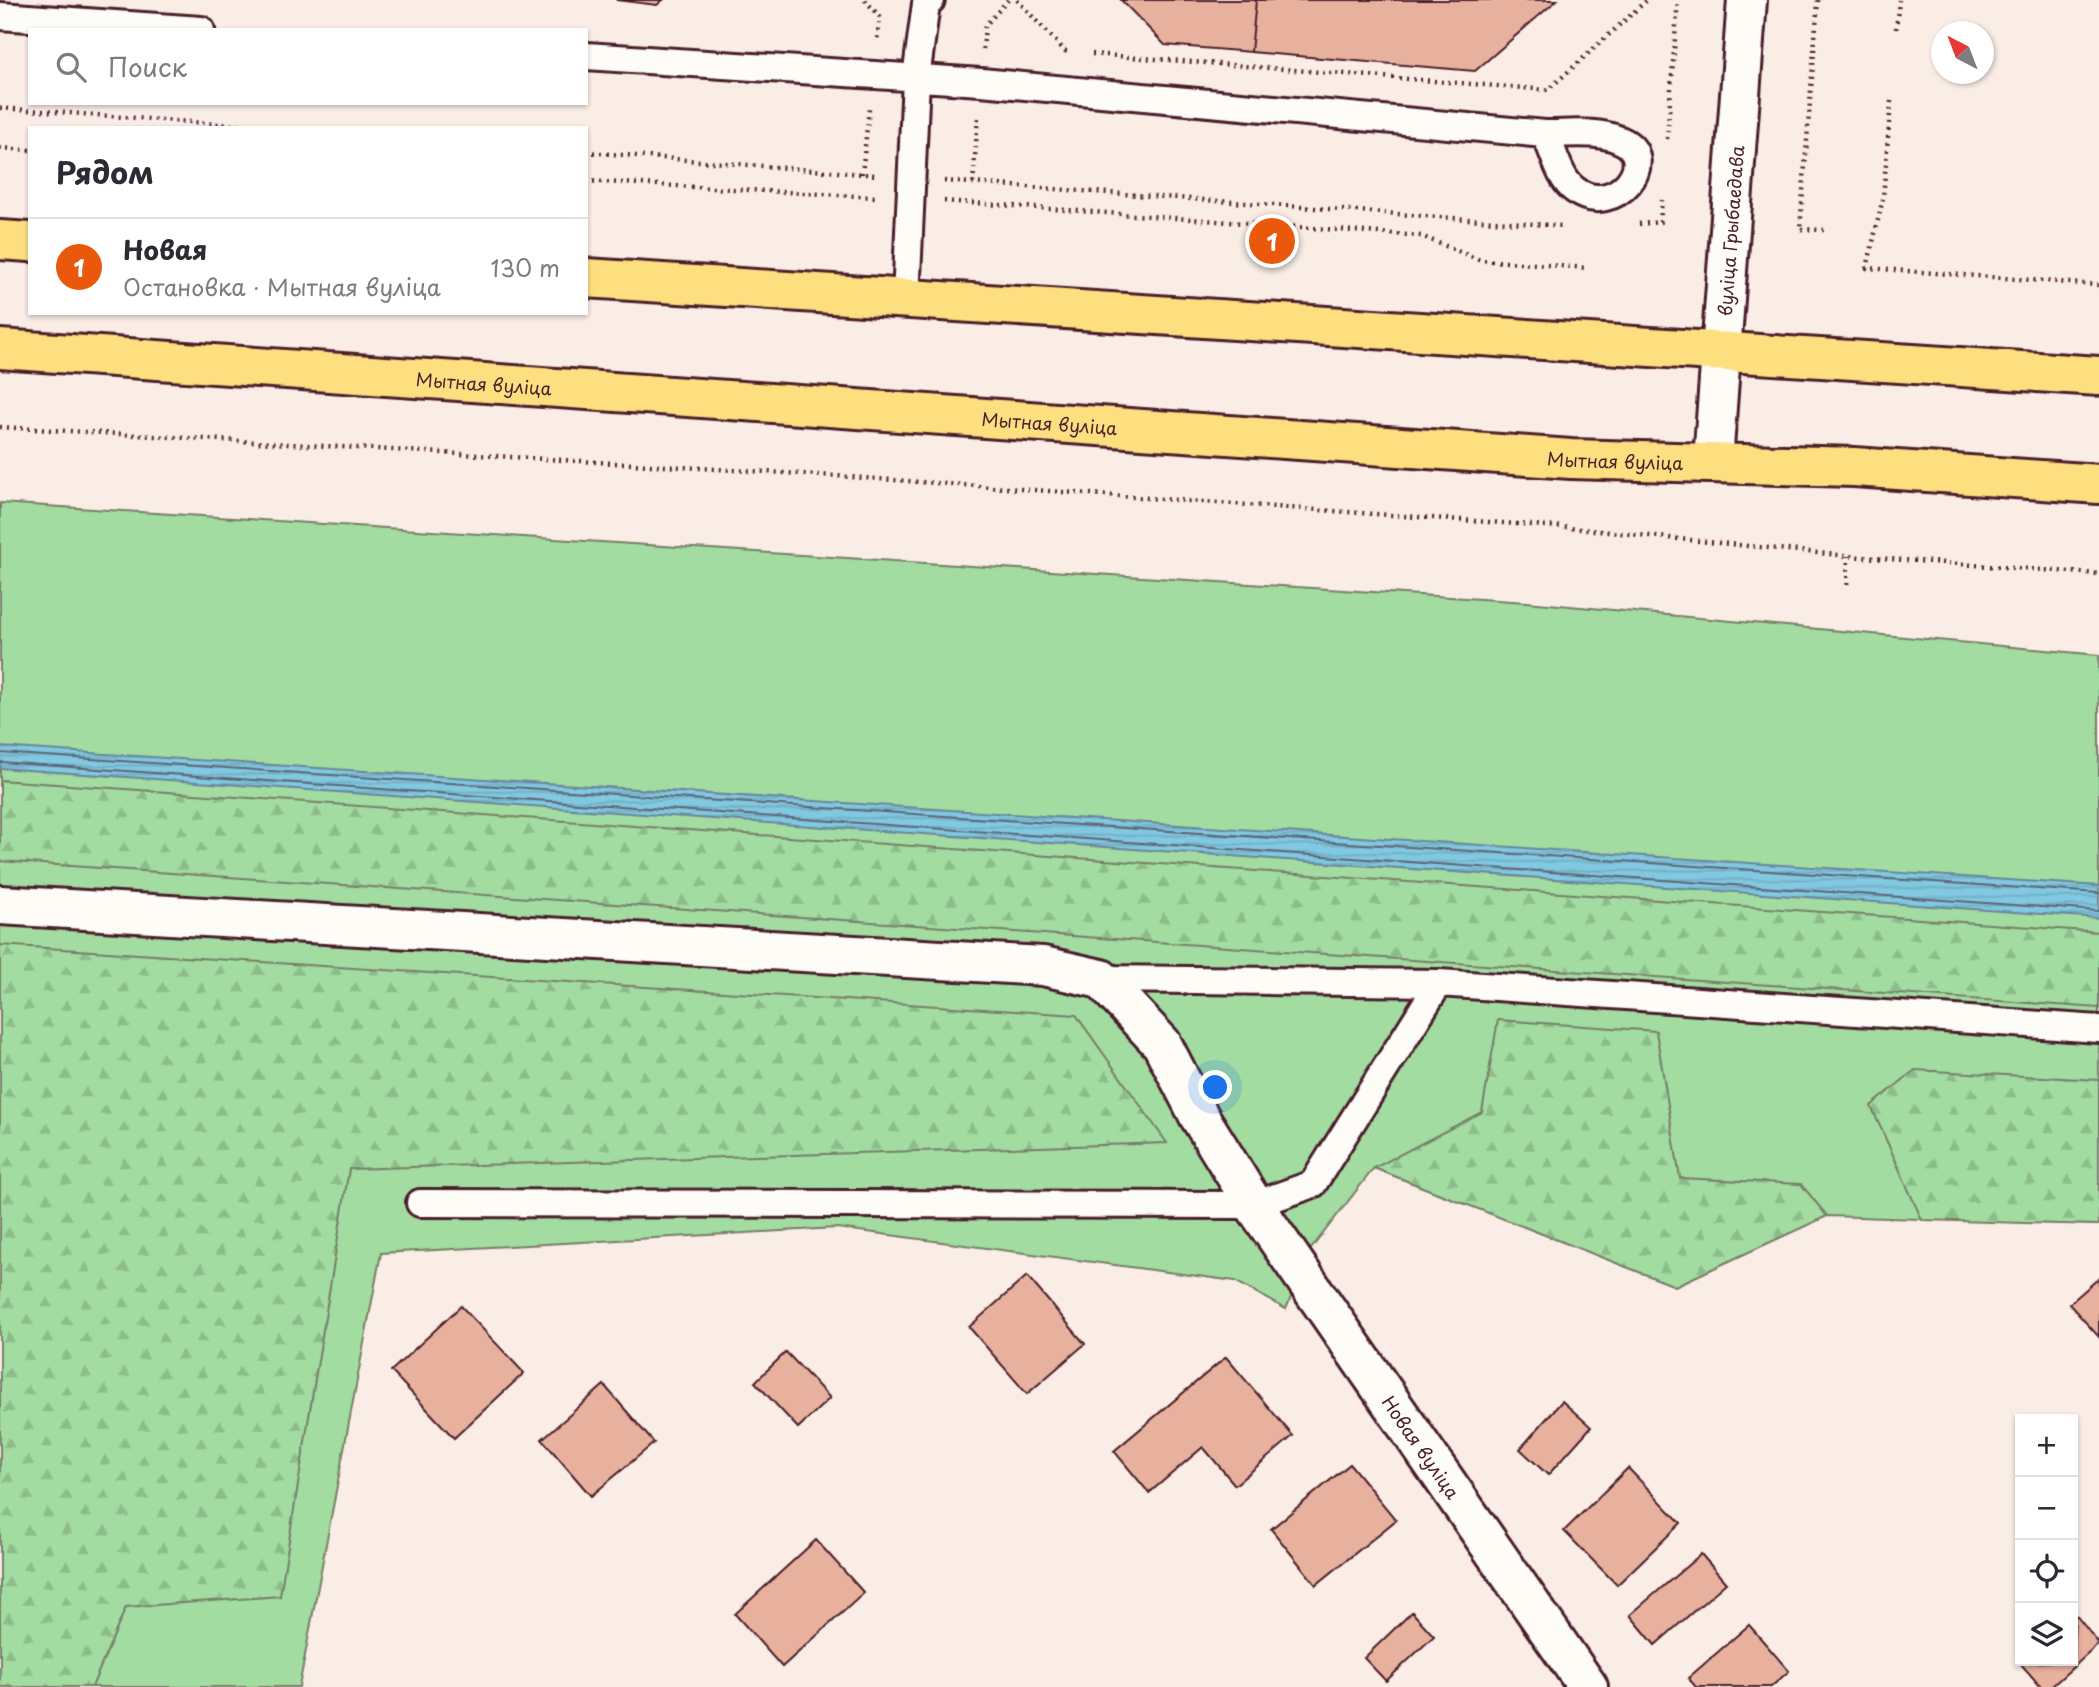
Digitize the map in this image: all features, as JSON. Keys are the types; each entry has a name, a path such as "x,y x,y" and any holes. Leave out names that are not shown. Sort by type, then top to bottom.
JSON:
{"highway":[{"path":"0,240 28,242"},
{"path":"588,278 2099,376"},
{"name":"Мытная вуліца","path":"0,349 1571,459 1713,461 2099,484"}],"street":[{"name":"вуліца Грыбаедава","path":"1713,461 1747,0"},
{"path":"0,905 1043,966 1101,979"},
{"name":"Новая вуліца","path":"1101,979 1162,1044 1199,1116 1254,1205 1588,1687"}],"lane":[{"path":"906,299 916,78 927,1"},
{"path":"0,16 172,28"},
{"path":"588,56 916,78 1545,134"},
{"path":"1101,979 1439,983 2099,1029"},
{"path":"420,1203 1254,1205 1313,1184 1439,983"}],"path":[{"path":"1017,0 1065,51 1548,90 1647,0"},
{"path":"1665,153 1678,0"},
{"path":"1818,0 1800,229 1824,230"},
{"path":"1896,29 1899,0"},
{"path":"1891,101 1883,198 1867,268 2099,285"},
{"path":"0,108 246,126"},
{"path":"0,148 28,149"},
{"path":"588,152 912,189 1420,236 1480,260 1588,268"},
{"path":"588,181 912,189 1575,227"},
{"path":"1639,224 1660,222 1662,194"},
{"path":"0,427 878,479 1560,527 1848,556 2099,575"},
{"path":"1847,585 1848,556"}],"green space":[{"path":"0,503 1527,602 2099,655 2099,1225 1827,1216 1675,1286 1374,1168 1311,1249 1286,1309 1235,1281 837,1228 381,1253 299,1687 0,1687"},
{"path":"0,780 2099,932 2099,1008 0,861"},
{"path":"0,945 1076,1015 1167,1143 349,1169 280,1596 126,1607 92,1687 0,1687"},
{"path":"1498,1020 1656,1031 1680,1178 1801,1184 1827,1216 1675,1286 1374,1168 1482,1112"},
{"path":"1915,1070 2099,1080 2099,1225 1922,1220 1871,1106"}],"water":[{"path":"0,747 2099,886 2099,918 0,768"}],"building":[{"path":"616,0 663,0 657,5"},
{"path":"1121,0 1256,0 1251,52 1165,45"},
{"path":"1256,0 1557,0 1475,71 1251,52"},
{"path":"1027,1276 1085,1344 1027,1394 969,1327"},
{"path":"2099,1278 2099,1337 2069,1304"},
{"path":"461,1306 524,1373 454,1438 391,1371"},
{"path":"786,1352 830,1398 798,1428 755,1382"},
{"path":"1226,1357 1293,1436 1235,1485 1203,1447 1149,1493 1114,1451"},
{"path":"604,1385 654,1443 591,1496 542,1439"},
{"path":"1562,1401 1591,1427 1548,1475 1520,1449"},
{"path":"1350,1464 1396,1520 1316,1585 1271,1529"},
{"path":"1628,1468 1681,1523 1617,1585 1564,1531"},
{"path":"816,1540 864,1593 782,1667 735,1614"},
{"path":"1701,1554 1726,1583 1655,1645 1630,1615"},
{"path":"1412,1612 1434,1636 1386,1681 1364,1658"},
{"path":"2078,1618 2099,1644 2078,1663"},
{"path":"1749,1625 1789,1671 1771,1687 1696,1687 1688,1678"},
{"path":"2023,1666 2074,1666 2051,1687 2041,1687"}],"place":[{"name":"Новая","path":"1272,241"}]}
